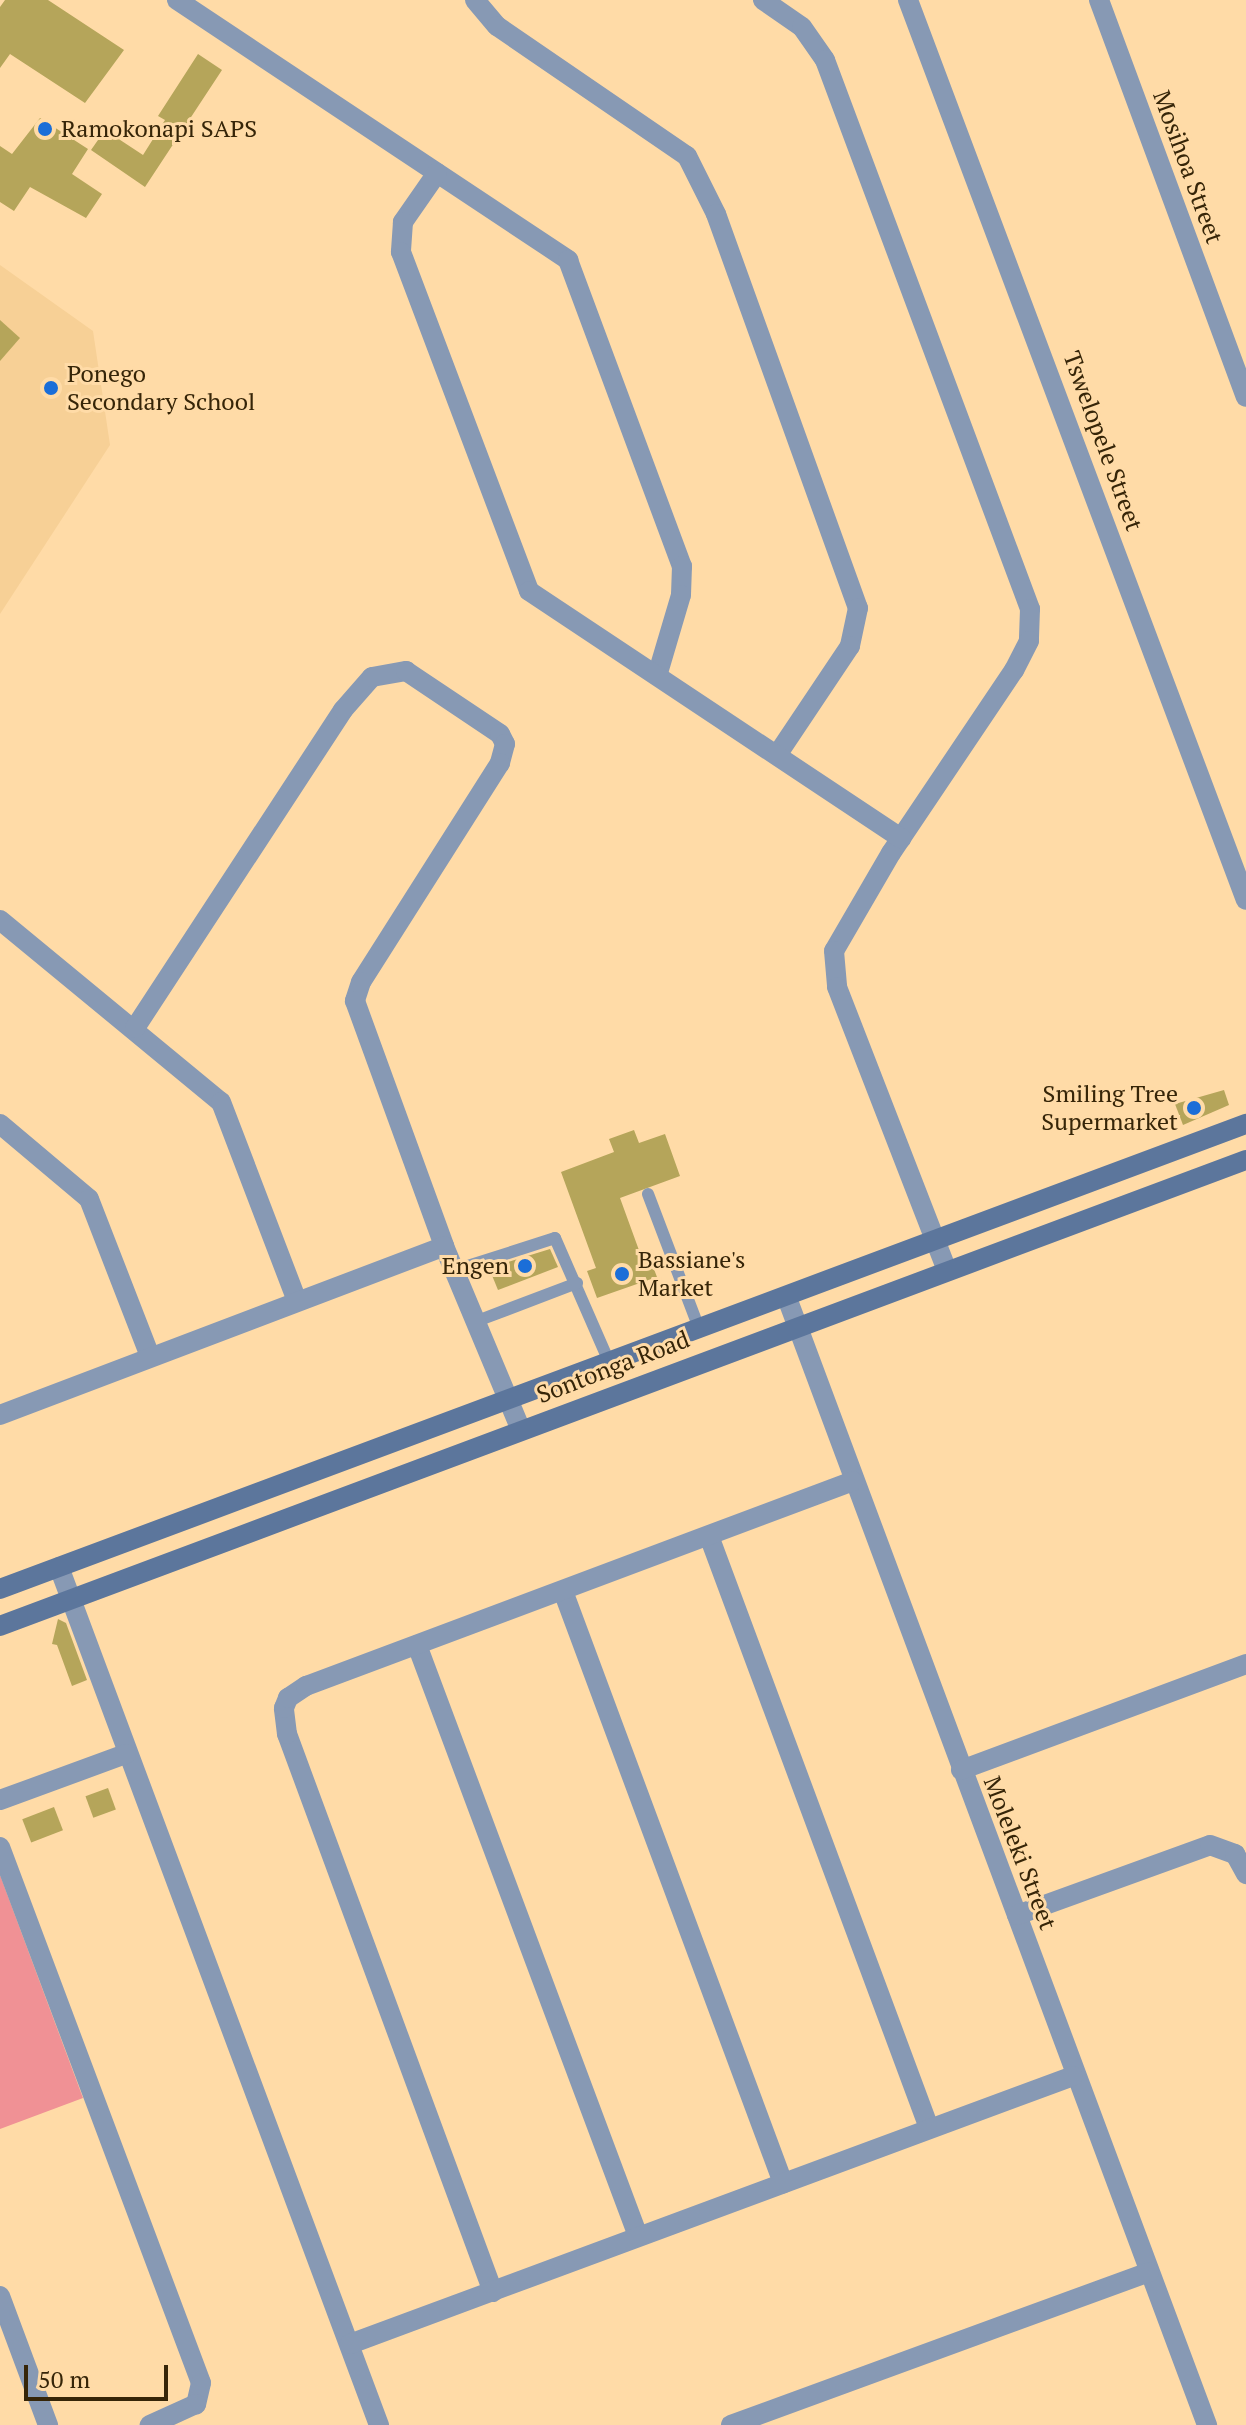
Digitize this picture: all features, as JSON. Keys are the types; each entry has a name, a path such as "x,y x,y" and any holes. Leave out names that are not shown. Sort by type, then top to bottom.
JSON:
{"main road":[{"name":"Sontonga Road","path":"0,1589 700,1331 1246,1124"},
{"name":"Sontonga Road","path":"0,1626 1246,1160"}],"street":[{"path":"177,0 437,173 550,244 574,270 682,566 681,595 657,676"},
{"path":"475,0 497,26 687,156 716,214 858,608 850,646 777,755"},
{"path":"763,0 802,27 825,60 1030,609 1031,631 1024,653 842,932 833,964 842,1000 947,1270"},
{"name":"Tswelopele Street","path":"908,0 1246,900"},
{"name":"Mosihoa Street","path":"1099,0 1246,397"},
{"path":"437,173 403,222 401,252 519,572 536,598 901,838"},
{"path":"135,1028 343,710 372,677 406,671 500,734 504,753 361,982 355,1001 444,1246 521,1430"},
{"path":"0,920 135,1028 221,1102 297,1301"},
{"path":"0,1124 89,1199 150,1356"},
{"path":"2,1408 444,1246"},
{"name":"Moleleki Street","path":"787,1298 1017,1915 1073,2076 1207,2425"},
{"path":"493,2292 283,1720 284,1708 295,1692 853,1481"},
{"path":"709,1536 929,2128"},
{"path":"59,1567 126,1754 379,2425"},
{"path":"563,1591 783,2183"},
{"path":"417,1645 638,2236"},
{"path":"961,1770 1246,1664"},
{"path":"0,1800 126,1754"},
{"path":"1017,1915 1210,1845 1235,1854 1246,1874"},
{"path":"0,1847 201,2383 196,2404 150,2425"},
{"path":"350,2344 1073,2076"},
{"path":"731,2425 1149,2272"},
{"path":"0,2296 48,2425"}],"lane":[{"path":"648,1194 700,1331"},
{"path":"455,1270 554,1238 577,1283 610,1364"},
{"path":"477,1321 577,1283"}],"shaded area":[{"name":"Ponego Secondary School","path":"0,265 93,331 110,445 0,614"},
{"path":"0,1875 83,2098 0,2129"}],"building":[{"path":"5,0 48,0 124,50 85,103 10,54 0,68 0,7"},
{"path":"198,54 222,70 145,187 91,150 105,130 143,155 165,120 158,116"},
{"path":"40,118 88,149 72,174 102,194 86,218 30,187 14,211 0,202 0,146 12,154"},
{"path":"0,320 20,338 0,361"},
{"name":"Smiling Tree Supermarket","path":"1224,1090 1229,1105 1183,1125 1175,1104"},
{"path":"634,1130 639,1143 665,1134 680,1176 620,1198 640,1253 647,1251 657,1277 597,1298 587,1271 596,1268 561,1172 614,1152 609,1139"},
{"path":"550,1249 558,1267 498,1290 489,1268"},
{"path":"58,1619 66,1623 87,1680 72,1686 57,1645 52,1644"},
{"path":"108,1788 116,1810 93,1818 85,1796"},
{"path":"54,1807 63,1830 31,1843 22,1819"}],"place":[{"name":"Ramokonapi SAPS","path":"45,129"},
{"name":"Ponego Secondary School","path":"51,388"},
{"name":"Smiling Tree Supermarket","path":"1194,1108"},
{"name":"Engen","path":"525,1266"},
{"name":"Bassiane's Market","path":"622,1274"}]}
